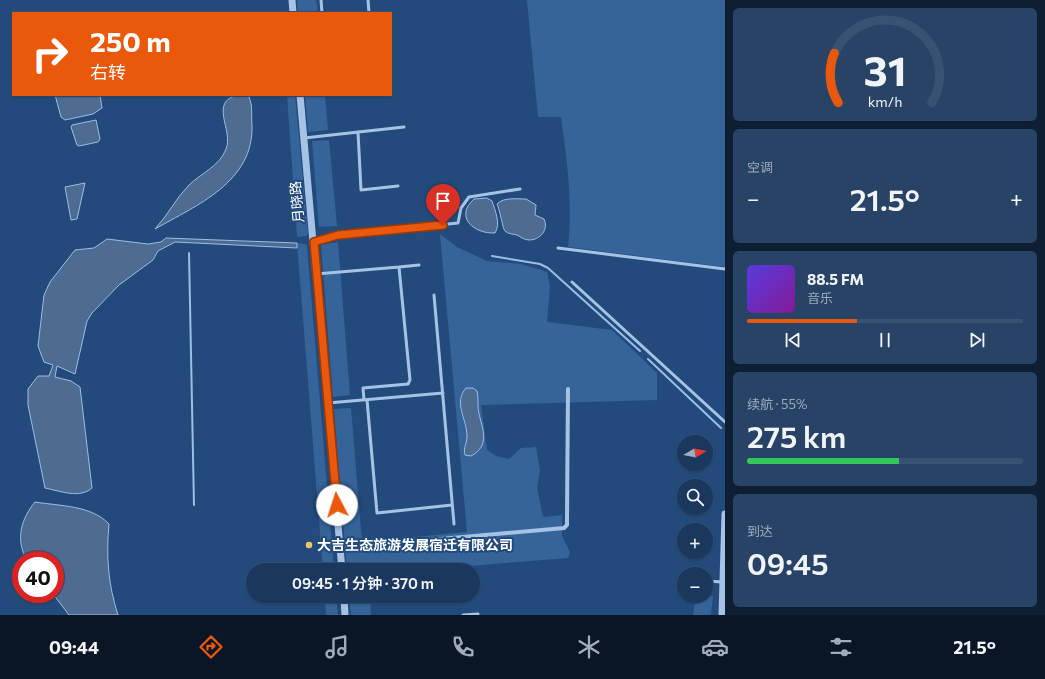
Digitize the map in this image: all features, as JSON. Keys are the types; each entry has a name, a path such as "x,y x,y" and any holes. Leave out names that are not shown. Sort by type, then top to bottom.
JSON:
{"street":[{"path":"292,0 293,12"},
{"name":"月晓路","path":"300,96 342,563"},
{"path":"341,548 564,528 567,517 568,389"},
{"path":"722,615 725,514"},
{"path":"344,603 345,615"}],"lane":[{"path":"321,0 322,12"},
{"path":"368,0 369,12"},
{"path":"304,138 404,127"},
{"path":"358,132 361,190 398,186"},
{"path":"314,242 338,235 458,223 461,208 470,197 520,189"},
{"path":"558,248 725,270"},
{"path":"316,274 418,265"},
{"path":"400,266 410,380 408,384 363,388 377,513 452,505"},
{"path":"572,282 725,422"},
{"path":"434,295 454,524"},
{"path":"328,403 442,393"},
{"path":"713,581 723,582"},
{"path":"463,615 478,614"}],"shaded area":[{"path":"297,0 316,0 318,12 298,12"},
{"path":"527,0 725,0 725,267 568,247 570,198 561,117 538,117"},
{"path":"55,96 100,96 102,108 93,114 65,120 61,117"},
{"path":"236,96 244,96 249,97 250,100 252,125 250,145 244,162 233,177 205,201 155,229 184,190 215,165 223,155 228,142 223,110 229,99"},
{"path":"287,96 295,96 308,234 306,236 297,237"},
{"path":"305,96 325,96 328,130 308,132"},
{"path":"96,120 100,139 98,142 79,146 77,145 71,127 72,125"},
{"path":"329,140 337,226 319,227 312,141"},
{"path":"85,183 77,219 71,220 65,187"},
{"path":"487,198 492,201 497,217 497,229 495,233 480,231 469,223 466,218 468,206 474,199"},
{"path":"507,199 526,199 536,205 535,215 544,219 545,223 542,234 533,240 526,240 505,231 497,204"},
{"path":"440,234 457,247 487,261 521,264 547,272 550,286 547,322 612,330 657,373 657,400 481,405 487,450 496,456 509,459 521,448 536,447 540,471 537,488 543,517 562,515 562,536 570,552 568,558 480,565 480,563 346,563 334,409 351,408 362,542 467,532"},
{"path":"166,238 297,243 297,248 175,242 158,251 153,260 119,285 92,313 87,321 75,374 57,366 55,377 71,381 80,387 92,488 76,494 45,488 28,405 28,389 38,376 49,376 53,365 44,362 38,346 44,295 50,282 75,250 94,248 107,239 148,244 161,242"},
{"path":"338,242 350,395 333,397 321,245"},
{"path":"297,243 305,244 307,246 333,563 322,563"},
{"path":"466,388 473,388 477,391 478,411 484,437 481,447 471,456 465,455 464,450 467,436 461,399"},
{"path":"35,502 74,507 93,513 109,524 108,547 110,581 118,615 69,615 60,603 64,603 64,551 23,551 21,545 21,530 26,515"},
{"path":"325,603 337,603 338,615 326,615"},
{"path":"350,603 370,603 371,615 351,615"},
{"path":"695,603 712,603 711,615 693,615"}],"waterway":[{"path":"189,253 194,505"},
{"path":"492,256 540,264 548,268 640,351"},
{"path":"648,359 721,428"}],"place":[{"name":"大吉生态旅游发展宿迁有限公司","path":"309,545"}],"route":[{"path":"337,505 314,242 338,235 443,225"}]}
